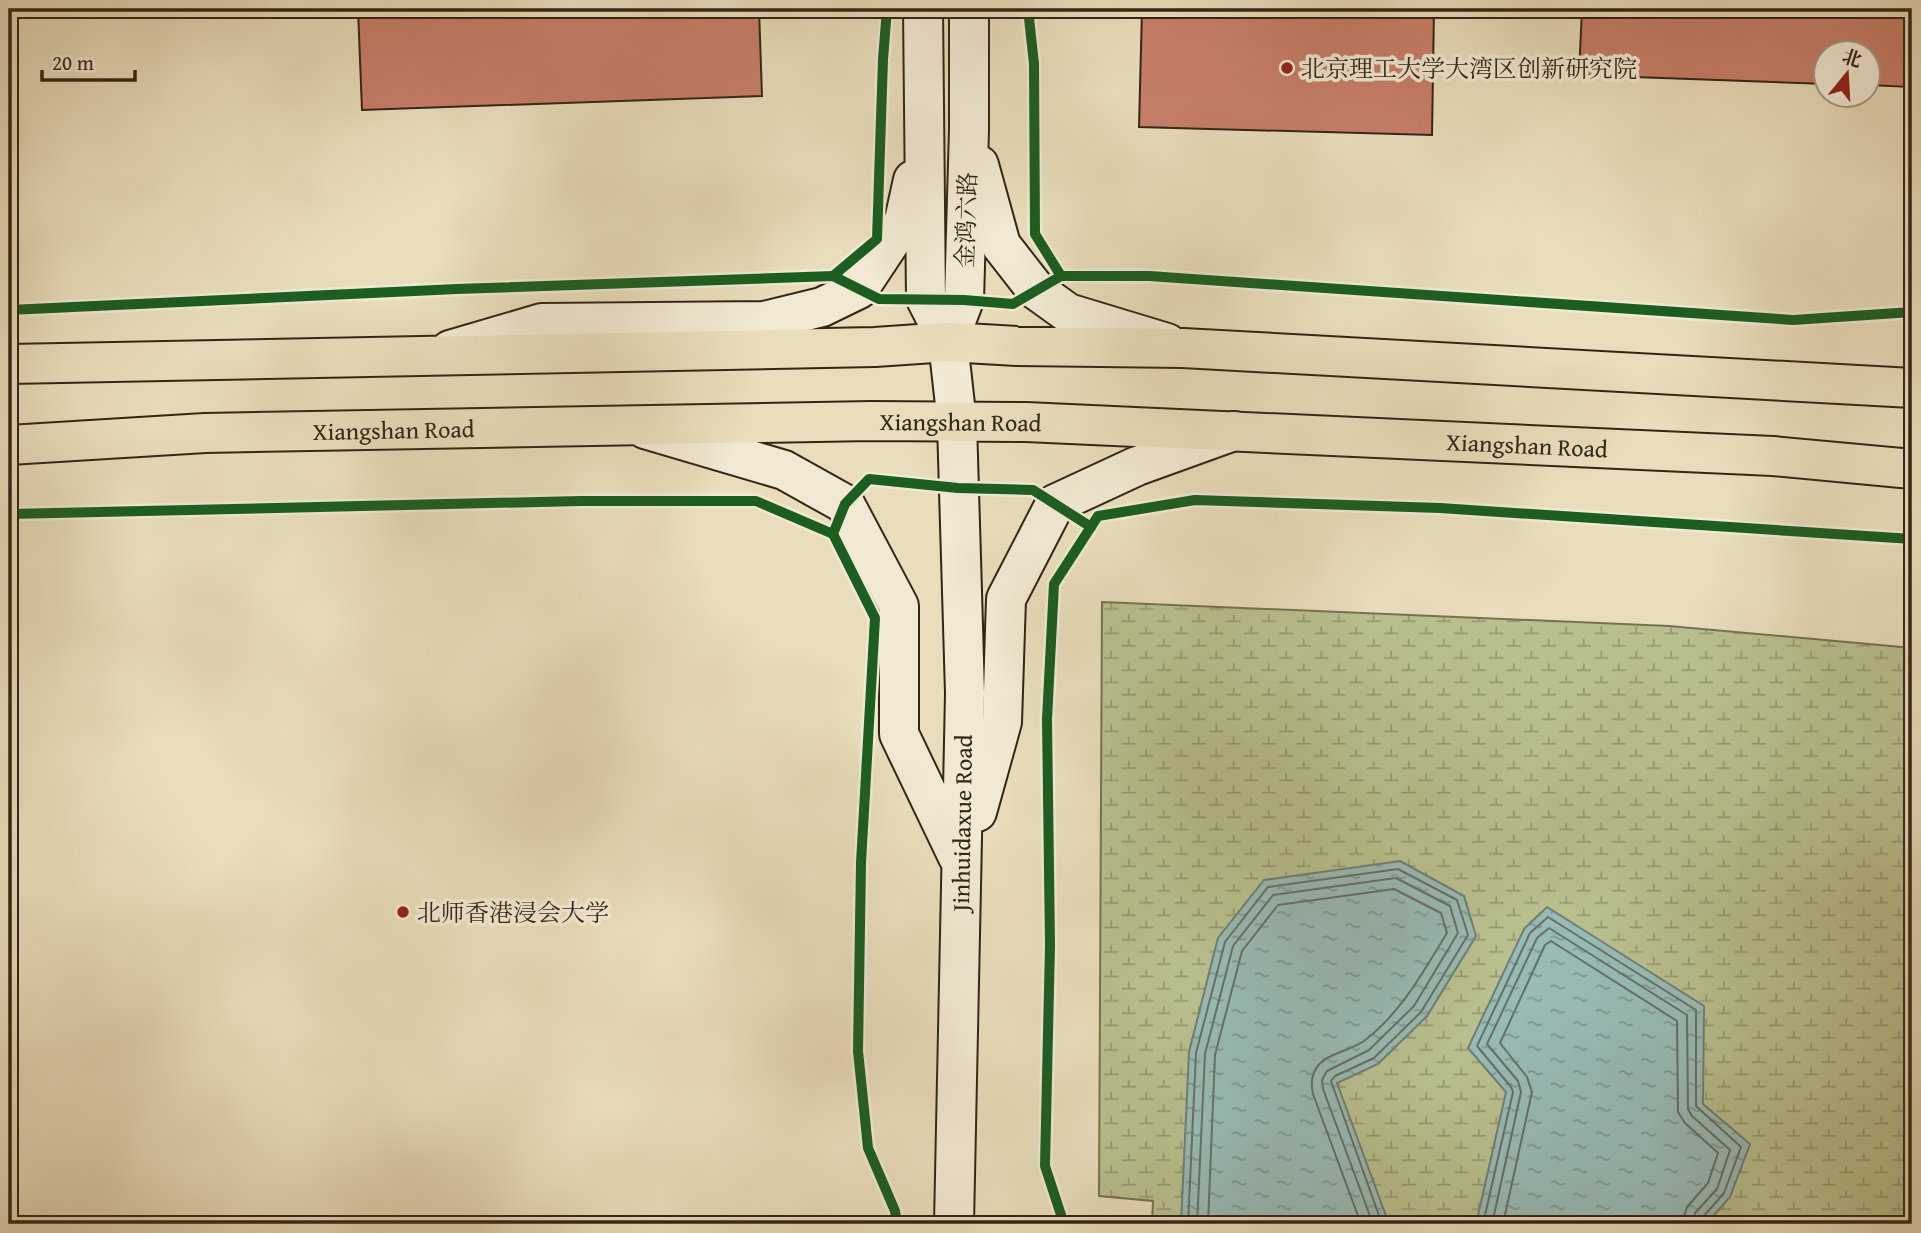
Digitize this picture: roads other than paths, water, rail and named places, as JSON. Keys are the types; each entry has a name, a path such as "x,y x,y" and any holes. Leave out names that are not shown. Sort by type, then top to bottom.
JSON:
{"main road":[{"path":"9,364 875,348 948,342 1017,346 1183,348 1912,388"},
{"name":"Xiangshan Road","path":"9,445 205,433 871,421 1026,422 1773,456 1912,469"}],"street":[{"name":"金鸿六路","path":"923,9 926,299 948,342"},
{"name":"金鸿六路","path":"948,342 964,300 969,9"},
{"path":"969,130 1001,245 1036,290 1068,313 1183,348"},
{"path":"432,355 542,323 764,321 822,307 859,289 904,221 924,131"},
{"name":"Jinhuidaxue Road","path":"948,342 957,423 965,694 954,1224"},
{"path":"631,425 784,470 845,503 899,606 900,734 962,865"},
{"path":"962,865 1002,722 1006,599 1055,504 1137,466 1234,431"}],"water":[{"path":"1400,861 1464,896 1476,936 1427,1016 1378,1064 1337,1083 1389,1224 1181,1224 1189,1052 1218,938 1264,880"},
{"path":"1547,907 1704,1006 1703,1104 1750,1144 1730,1197 1706,1224 1476,1224 1506,1092 1468,1048 1524,929"}],"place":[{"name":"北京理工大学大湾区创新研究院","path":"1287,68"},
{"name":"北师香港浸会大学","path":"403,912"}]}
